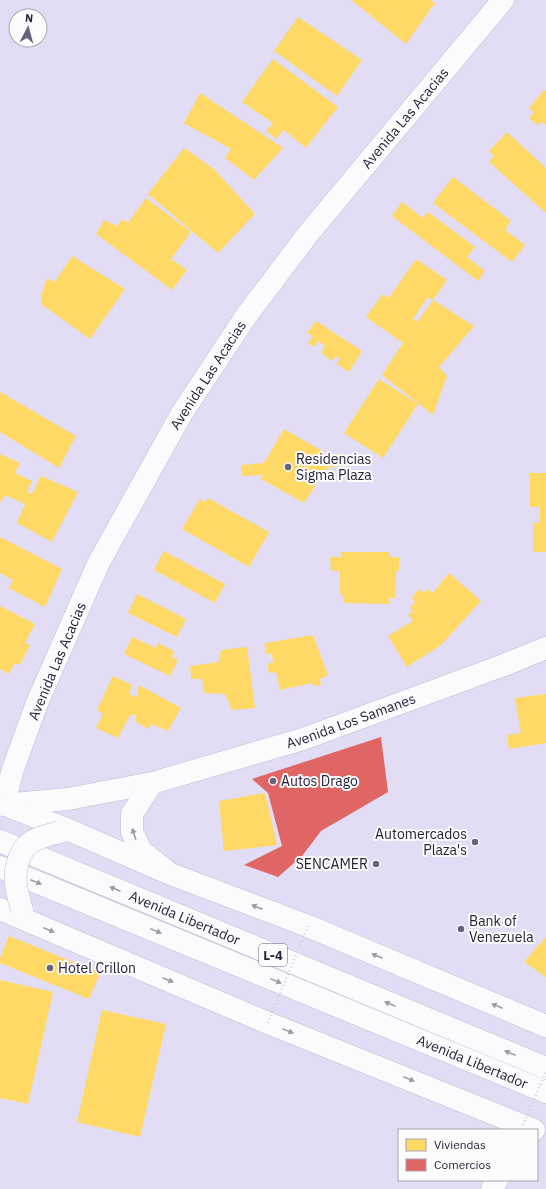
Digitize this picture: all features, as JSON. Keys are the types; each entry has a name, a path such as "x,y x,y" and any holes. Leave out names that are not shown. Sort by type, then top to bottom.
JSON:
{"main road":[{"name":"Avenida Las Acacias","path":"1,808 13,769 37,703 99,562 182,413 246,316 308,234 503,0"},
{"name":"Avenida Los Samanes","path":"1,808 68,799 152,783 303,738 504,665 546,648"},
{"path":"152,783 132,814 132,832 141,851 168,873"},
{"path":"1,808 308,926 546,1026"},
{"path":"24,915 15,878 17,865 21,854 29,843 39,838 64,831"},
{"name":"Avenida Libertador","path":"0,841 546,1068"},
{"name":"Avenida Libertador","path":"0,867 546,1092"},
{"path":"0,909 24,915 268,1022 531,1129"}],"path":[{"path":"268,1022 308,926"},
{"path":"531,1129 546,1072"}],"building: Viviendas":[{"path":"351,0 431,0 435,3 406,44"},
{"path":"298,17 362,60 337,96 274,51"},
{"path":"273,59 338,107 306,148 284,130 276,139 266,131 273,123 242,102"},
{"path":"544,90 546,91 546,125 542,122 537,125 529,118 534,112 529,108"},
{"path":"200,93 283,148 254,180 225,158 231,149 184,123"},
{"path":"507,132 546,168 546,213 489,162 494,156 489,151"},
{"path":"184,148 214,169 255,214 218,253 148,194"},
{"path":"453,177 511,221 505,230 525,245 512,262 433,203"},
{"path":"146,198 191,232 171,259 187,270 172,290 96,234 104,220 117,226 122,219 128,223"},
{"path":"402,202 423,218 428,212 475,247 467,257 485,271 478,281 392,216"},
{"path":"72,256 125,289 90,339 41,304 42,293 47,278 55,282"},
{"path":"416,259 447,280 433,300 474,326 439,367 447,376 433,415 382,375 403,343 366,317 383,294 389,298","holes":["428,297 433,300 417,322 413,319"]},
{"path":"316,321 362,351 349,372 337,364 340,359 336,356 332,361 321,353 325,346 318,341 314,347 308,343 313,336 307,333"},
{"path":"379,379 418,404 383,458 344,433"},
{"path":"0,392 76,436 59,468 0,432"},
{"name":"Residencias Sigma Plaza","path":"284,429 324,452 324,456 342,453 344,465 327,468 304,503 261,479 263,475 242,476 241,465 264,463"},
{"path":"0,454 20,463 15,473 32,481 27,492 32,494 41,476 78,492 52,542 17,523 25,504 5,495 0,503"},
{"path":"530,473 546,473 546,552 533,552 533,523 540,523 540,507 530,507"},
{"path":"208,498 269,532 249,567 182,529 200,499 206,502"},
{"path":"0,537 62,569 45,607 9,588 13,580 0,573"},
{"path":"164,551 225,584 215,603 154,570"},
{"path":"341,552 390,552 390,557 399,557 399,571 396,571 395,598 389,598 389,604 343,603 343,595 340,594 340,571 331,571 330,557 341,557"},
{"path":"449,573 481,601 441,645 407,667 388,636 413,621 408,614 413,612 410,607 415,603 412,597 419,589 424,593 428,589 433,593"},
{"path":"137,594 186,619 177,637 128,613"},
{"path":"0,606 35,624 25,643 30,645 20,665 15,663 9,674 0,669"},
{"path":"313,635 328,675 320,679 321,685 314,686 312,683 280,690 276,672 269,673 267,664 273,662 272,653 266,654 265,643"},
{"path":"132,637 156,648 158,643 174,651 172,657 178,660 170,676 124,654"},
{"path":"247,647 255,708 232,710 225,694 204,693 202,679 191,679 190,666 219,662 221,650"},
{"path":"113,676 132,685 129,694 137,697 139,685 181,708 168,731 151,724 149,729 136,722 136,715 130,715 118,738 96,728 103,714 97,710"},
{"path":"546,694 546,743 509,749 507,735 521,733 515,698"},
{"path":"265,793 277,845 224,851 219,801"},
{"name":"Hotel Crillon","path":"9,936 100,973 89,999 0,963 0,958"},
{"path":"546,937 546,977 524,962"},
{"path":"0,980 53,992 28,1104 0,1098"},
{"path":"102,1010 166,1024 140,1137 77,1122"}],"building: Comercios":[{"path":"381,737 388,792 321,831 302,856 278,877 244,865 282,846 268,793 252,779"}],"place":[{"name":"Residencias Sigma Plaza","path":"288,467"},
{"name":"Autos Drago","path":"273,781"},
{"name":"Automercados Plaza's","path":"475,842"},
{"name":"SENCAMER","path":"376,864"},
{"name":"Bank of Venezuela","path":"461,929"},
{"name":"Hotel Crillon","path":"50,968"}]}
